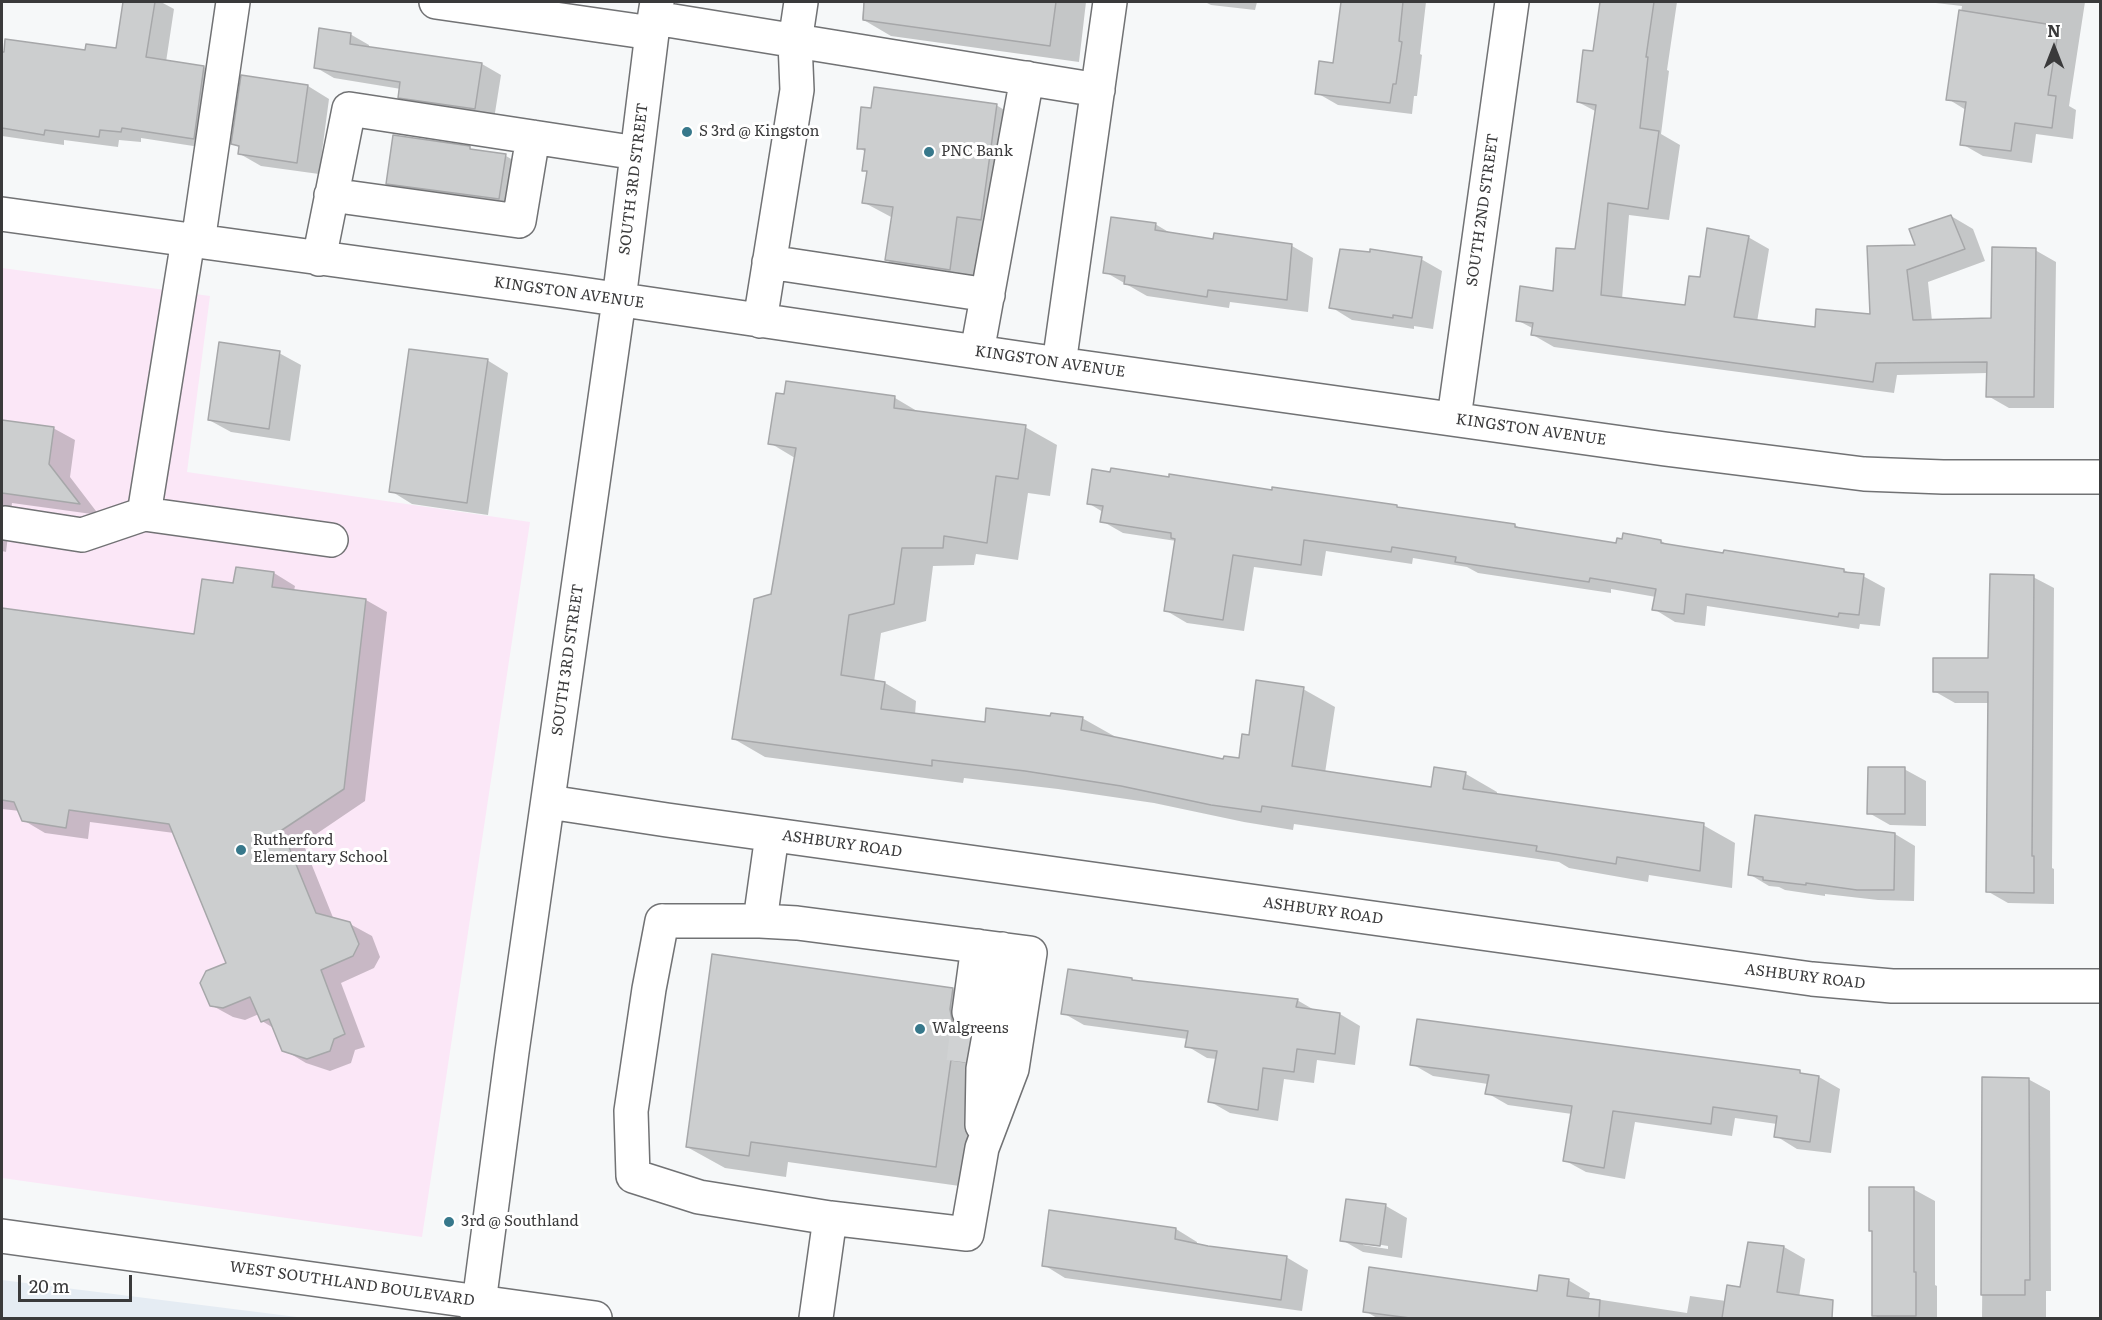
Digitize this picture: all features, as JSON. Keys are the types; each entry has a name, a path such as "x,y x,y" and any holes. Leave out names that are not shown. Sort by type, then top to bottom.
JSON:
{"street":[{"path":"144,514 193,241 232,2"},
{"path":"436,2 655,18 1098,90"},
{"path":"760,321 797,90 795,42 801,2"},
{"path":"1059,364 1110,2"},
{"name":"SOUTH 2ND STREET","path":"1454,418 1512,2"},
{"name":"SOUTH 3RD STREET","path":"479,1310 512,1052 619,300 655,18"},
{"path":"977,352 1027,78"},
{"path":"319,259 349,109 637,153"},
{"path":"331,195 519,221 533,137"},
{"name":"KINGSTON AVENUE","path":"2,214 1665,449 1864,474 1943,477 2100,477"},
{"path":"770,262 988,295"},
{"path":"5,523 82,534 144,514 331,540"},
{"name":"ASHBURY ROAD","path":"549,802 1812,979 1892,986 2100,986"},
{"path":"760,921 772,835"},
{"path":"662,921 797,923 990,947 997,991 983,1069 982,1148 967,1234 830,1218 699,1197 633,1176 631,1111 649,989 662,921"},
{"path":"969,1012 990,947"},
{"path":"963,1062 960,1090 982,1148"},
{"path":"816,1318 830,1218"},
{"name":"WEST SOUTHLAND BOULEVARD","path":"2,1236 479,1310 595,1318"}],"shaded area":[{"name":"Rutherford Elementary School","path":"2,268 210,296 187,472 530,522 422,1237 2,1178"},
{"path":"2,1280 305,1318 2,1318"}],"building":[{"path":"123,2 155,2 146,57 204,66 194,139 122,128 121,132 100,130 99,137 45,130 44,135 2,128 2,52 4,52 5,39 85,50 86,44 116,48"},
{"path":"864,2 1056,2 1050,46 863,20"},
{"path":"1341,2 1403,2 1399,41 1402,42 1396,84 1393,84 1390,103 1315,94 1319,61 1333,63"},
{"path":"1600,2 1654,2 1646,57 1648,57 1640,128 1659,131 1648,209 1608,203 1601,295 1685,305 1689,276 1700,277 1707,228 1749,236 1734,317 1815,327 1816,309 1870,314 1867,246 1915,245 1909,229 1951,215 1965,249 1907,270 1913,320 1991,318 1992,247 2036,248 2034,397 1986,397 1987,362 1876,363 1873,382 1531,335 1533,323 1516,321 1520,286 1553,291 1556,248 1575,249 1596,105 1577,102 1583,50 1593,51"},
{"path":"1959,10 2059,26 2048,95 2056,96 2052,128 2015,123 2011,151 1960,145 1966,102 1946,100"},
{"path":"319,28 351,33 350,44 482,63 475,109 398,98 400,82 314,68"},
{"path":"241,75 308,85 297,163 238,154 239,146 231,144"},
{"name":"PNC Bank","path":"874,87 997,104 981,220 957,217 950,270 885,260 893,207 862,203 867,171 862,171 865,149 857,149 861,107 871,108"},
{"path":"393,135 470,146 470,149 506,154 499,199 386,184"},
{"path":"1111,217 1156,223 1155,230 1213,239 1214,233 1292,244 1287,300 1208,290 1207,297 1124,284 1125,276 1103,273"},
{"path":"1340,249 1370,252 1370,249 1422,257 1412,318 1393,315 1393,318 1329,308"},
{"path":"219,342 280,351 269,429 208,420"},
{"path":"409,349 488,359 467,503 389,492"},
{"path":"786,381 895,396 894,408 1026,425 1018,479 996,476 987,543 944,536 943,548 902,548 894,604 849,615 841,675 885,682 881,709 985,722 986,708 1050,716 1051,713 1083,717 1081,730 1223,759 1224,756 1239,758 1242,734 1249,735 1256,680 1304,687 1292,766 1431,787 1434,767 1466,772 1463,789 1704,823 1700,871 1617,857 1616,864 1536,851 1537,846 1262,806 1261,812 1211,805 1121,786 1025,771 932,760 932,766 732,739 754,599 771,594 796,448 768,444 776,393 784,394"},
{"path":"2,420 54,427 49,464 80,504 2,493"},
{"path":"1111,468 1169,477 1169,474 1272,490 1272,487 1397,505 1397,507 1515,524 1515,527 1616,543 1617,538 1622,539 1623,533 1661,540 1661,543 1723,553 1724,550 1844,569 1844,572 1864,574 1859,615 1839,613 1838,617 1686,594 1684,614 1652,610 1656,589 1590,578 1589,582 1455,562 1456,557 1392,547 1391,552 1304,540 1301,565 1233,555 1223,620 1164,611 1175,539 1171,538 1171,533 1100,522 1103,506 1087,504 1092,469 1110,472"},
{"name":"Rutherford Elementary School","path":"236,567 274,572 272,587 366,599 344,789 282,830 316,913 350,922 359,944 353,956 321,970 345,1034 334,1039 330,1051 307,1059 282,1051 269,1019 261,1022 250,997 223,1008 210,1006 200,983 206,971 226,963 169,824 69,810 66,828 22,821 14,802 2,800 2,608 194,634 202,579 233,583"},
{"path":"1990,574 2034,575 2032,856 2034,856 2034,893 1986,892 1988,692 1933,692 1933,658 1988,658"},
{"path":"1868,767 1905,767 1905,814 1867,814"},
{"path":"1755,815 1895,833 1894,890 1857,890 1806,883 1806,885 1763,880 1763,877 1748,875"},
{"name":"Walgreens","path":"712,954 953,988 950,1009 952,1020 958,1027 971,1030 965,1062 951,1060 936,1167 751,1142 749,1156 686,1147"},
{"path":"1068,969 1132,978 1132,980 1298,999 1296,1007 1340,1013 1335,1054 1297,1049 1294,1072 1263,1068 1258,1110 1208,1102 1217,1051 1185,1047 1188,1031 1061,1014"},
{"path":"1417,1019 1800,1070 1800,1073 1819,1076 1810,1142 1774,1137 1777,1116 1713,1107 1711,1124 1613,1111 1604,1168 1563,1161 1572,1106 1485,1094 1489,1075 1410,1065"},
{"path":"1982,1077 2029,1078 2030,1280 2025,1280 2025,1295 1981,1295"},
{"path":"1869,1187 1914,1187 1916,1316 1872,1316 1872,1231 1869,1231"},
{"path":"1346,1199 1386,1204 1380,1246 1340,1241"},
{"path":"1049,1210 1176,1228 1175,1239 1208,1246 1287,1256 1281,1300 1042,1266"},
{"path":"1748,1242 1784,1246 1777,1292 1833,1300 1832,1318 1722,1318 1727,1285 1740,1287"},
{"path":"1369,1267 1537,1291 1539,1275 1569,1279 1567,1296 1600,1300 1599,1318 1410,1318 1363,1312"}],"tunnel":[{"path":"963,1062 969,1012"}],"place":[{"name":"S 3rd @ Kingston","path":"687,132"},
{"name":"PNC Bank","path":"929,152"},
{"name":"Rutherford Elementary School","path":"241,850"},
{"name":"Walgreens","path":"920,1029"},
{"name":"3rd @ Southland","path":"449,1222"}]}
